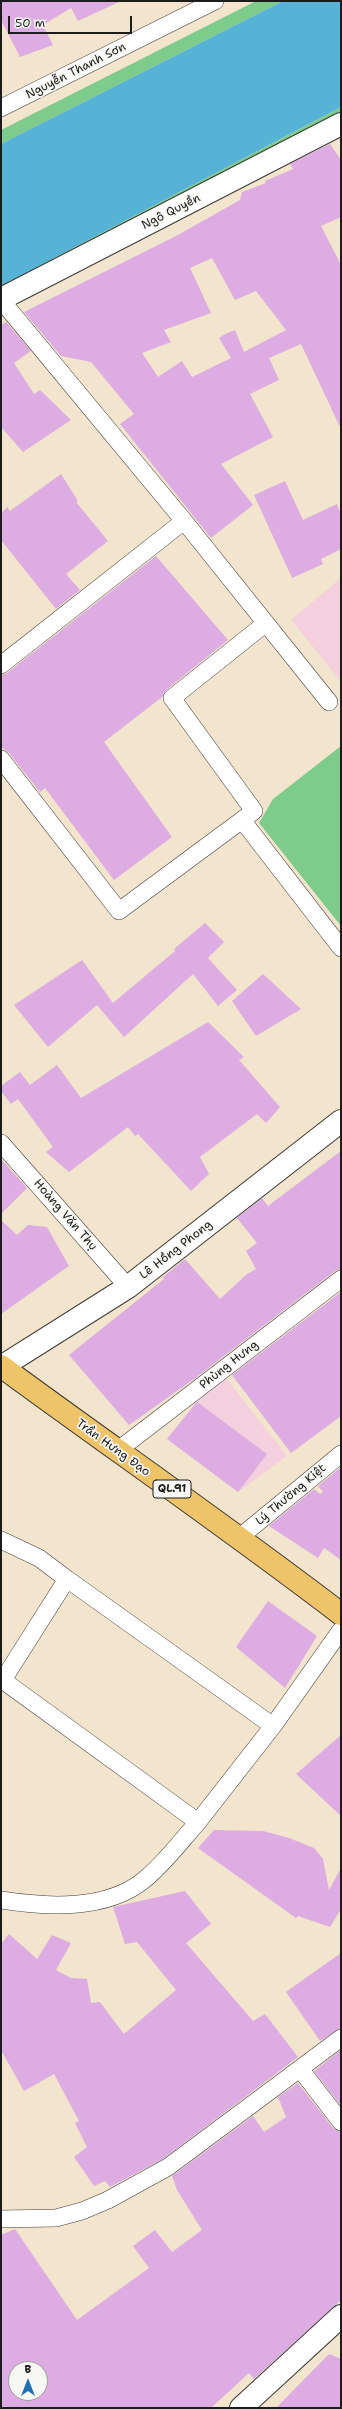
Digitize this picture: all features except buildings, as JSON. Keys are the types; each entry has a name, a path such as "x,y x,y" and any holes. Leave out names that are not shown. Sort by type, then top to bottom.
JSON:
{"highway":[{"name":"Trần Hưng Đạo","path":"1,1367 117,1451 240,1537 341,1614"}],"street":[{"name":"Nguyễn Thanh Sơn","path":"1,108 215,1"},
{"name":"Ngô Quyền","path":"1,300 341,124"},
{"path":"1,300 184,521 329,702"},
{"path":"1,665 184,521"},
{"path":"1,759 119,911 254,811 172,698 266,623"},
{"path":"242,820 341,948"},
{"name":"Lê Hồng Phong","path":"1,1367 128,1287 341,1121"},
{"name":"Hoàng Văn Thụ","path":"1,1143 128,1287"},
{"name":"Phùng Hưng","path":"117,1451 341,1279"},
{"name":"Lý Thường Kiệt","path":"240,1537 341,1454"},
{"path":"1,1540 39,1558 273,1726"},
{"path":"67,1579 2,1680 198,1822"},
{"path":"1,1900 50,1905 82,1903 110,1897 127,1890 144,1880 198,1822 273,1726 341,1630"},
{"path":"1,2219 56,2218 82,2212 108,2200 168,2167 301,2070 341,2038"},
{"path":"301,2070 341,2122"},
{"path":"241,2408 341,2316"}],"shaded area":[{"path":"341,578 341,681 291,620"},
{"path":"226,1378 287,1456 238,1492 167,1439 196,1402"}],"green space":[{"path":"256,1 283,1 1,144 1,130"},
{"path":"341,107 341,120 1,299 1,286"},
{"path":"341,746 341,926 259,823 273,799"}],"water":[{"path":"283,1 341,1 341,107 1,286 1,144"}]}
